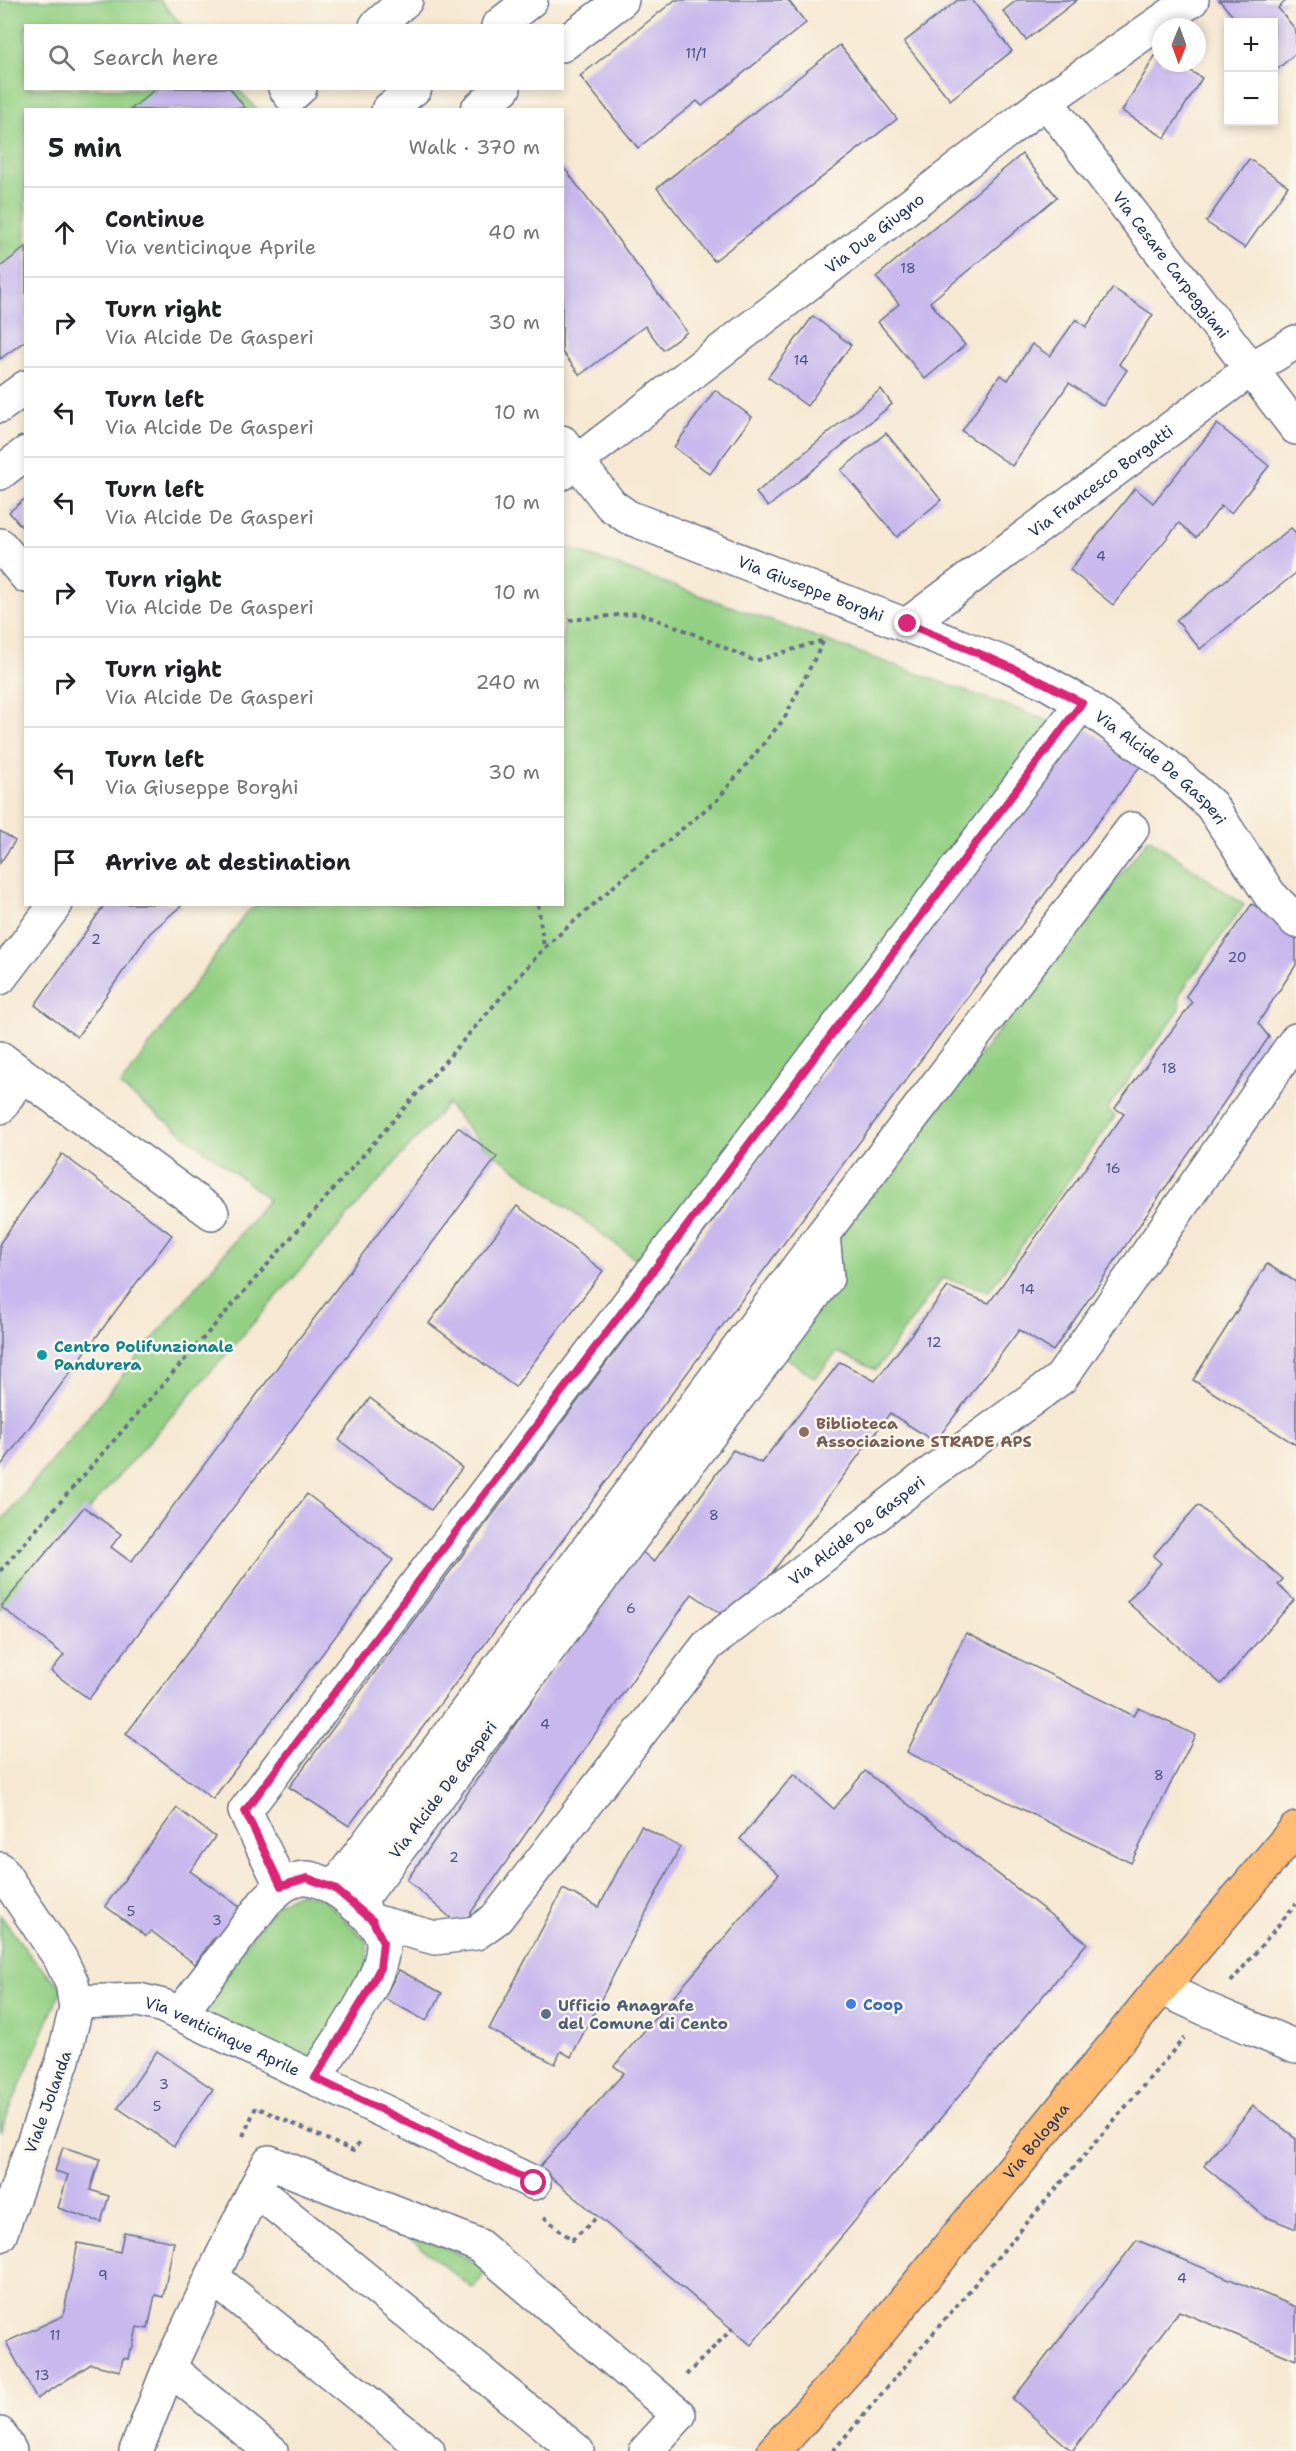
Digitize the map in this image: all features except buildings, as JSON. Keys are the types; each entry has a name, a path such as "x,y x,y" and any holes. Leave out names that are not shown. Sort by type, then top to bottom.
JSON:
{"main road":[{"name":"Via Bologna","path":"774,2451 856,2360 1161,1988 1296,1829"}],"street":[{"path":"378,24 406,0"},
{"path":"501,24 531,0"},
{"name":"Via Due Giugno","path":"567,459 1046,101 1192,0"},
{"path":"564,43 608,4"},
{"path":"286,90 291,96 298,90"},
{"path":"390,108 413,90"},
{"path":"479,108 502,90"},
{"name":"Via Cesare Carpeggiani","path":"1046,101 1296,428"},
{"name":"Via Francesco Borgatti","path":"908,624 1251,369 1296,342"},
{"path":"0,406 24,388"},
{"path":"0,473 24,455"},
{"name":"Via Giuseppe Borghi","path":"567,459 610,505 628,517 908,624 1003,663 1047,683 1082,703"},
{"path":"0,545 24,574"},
{"name":"Via Alcide De Gasperi","path":"1296,921 1270,895 1211,805 1164,763 1082,703 245,1811 281,1886 307,1878 354,1905 435,1938 476,1933 497,1918 708,1645 928,1475 1061,1378 1296,1040"},
{"name":"Via Alcide De Gasperi","path":"354,1905 827,1278 823,1234 1132,829"},
{"path":"0,978 54,906"},
{"path":"0,1107 10,1066 212,1213"},
{"path":"0,1869 60,1958 72,1983 76,2002"},
{"path":"180,2014 265,1902 281,1886"},
{"path":"315,2078 380,1968 383,1942 354,1905"},
{"path":"1161,1988 1296,2047"},
{"name":"Via venticinque Aprile","path":"76,2002 138,2000 180,2014 534,2183"},
{"name":"Viale Jolanda","path":"0,2235 63,2060 74,2021 76,2002"},
{"path":"136,2451 169,2368 268,2162 478,2245 679,2415 646,2451"},
{"path":"255,2189 576,2451"},
{"path":"212,2277 428,2451"},
{"path":"169,2368 272,2451"},
{"path":"0,2434 10,2451"}],"path":[{"path":"0,1571 544,948 630,872 717,801 784,719 824,640 755,661 682,629 638,613 564,621"},
{"path":"538,906 544,948"},
{"path":"832,2451 1296,1904"}],"green space":[{"path":"0,0 160,0 181,24 24,24 24,90 239,90 256,108 24,108 24,341 0,359"},
{"path":"564,546 1055,723 642,1264 483,1145 447,1104 0,1610 0,1523 269,1199 120,1086 247,912 256,906 564,906"},
{"path":"1149,838 1244,905 1179,995 1180,1009 1107,1109 1115,1116 989,1291 942,1278 876,1370 837,1352 815,1378 781,1354 836,1240"},
{"path":"300,1893 322,1898 367,1942 367,1968 310,2063 195,2009 277,1904"},
{"path":"0,1915 32,1958 62,1988 0,2132"},
{"path":"379,2213 488,2269 473,2289"}],"place":[{"name":"Centro Polifunzionale Pandurera","path":"42,1355"},
{"name":"Biblioteca Associazione STRADE APS","path":"804,1432"},
{"name":"Coop","path":"851,2004"},
{"name":"Ufficio Anagrafe del Comune di Cento","path":"546,2014"}],"route":[{"path":"534,2183 315,2078 380,1968 383,1942 373,1921 334,1888 307,1878 281,1886 245,1811 1082,703 1047,683 1003,663 908,624"}]}
